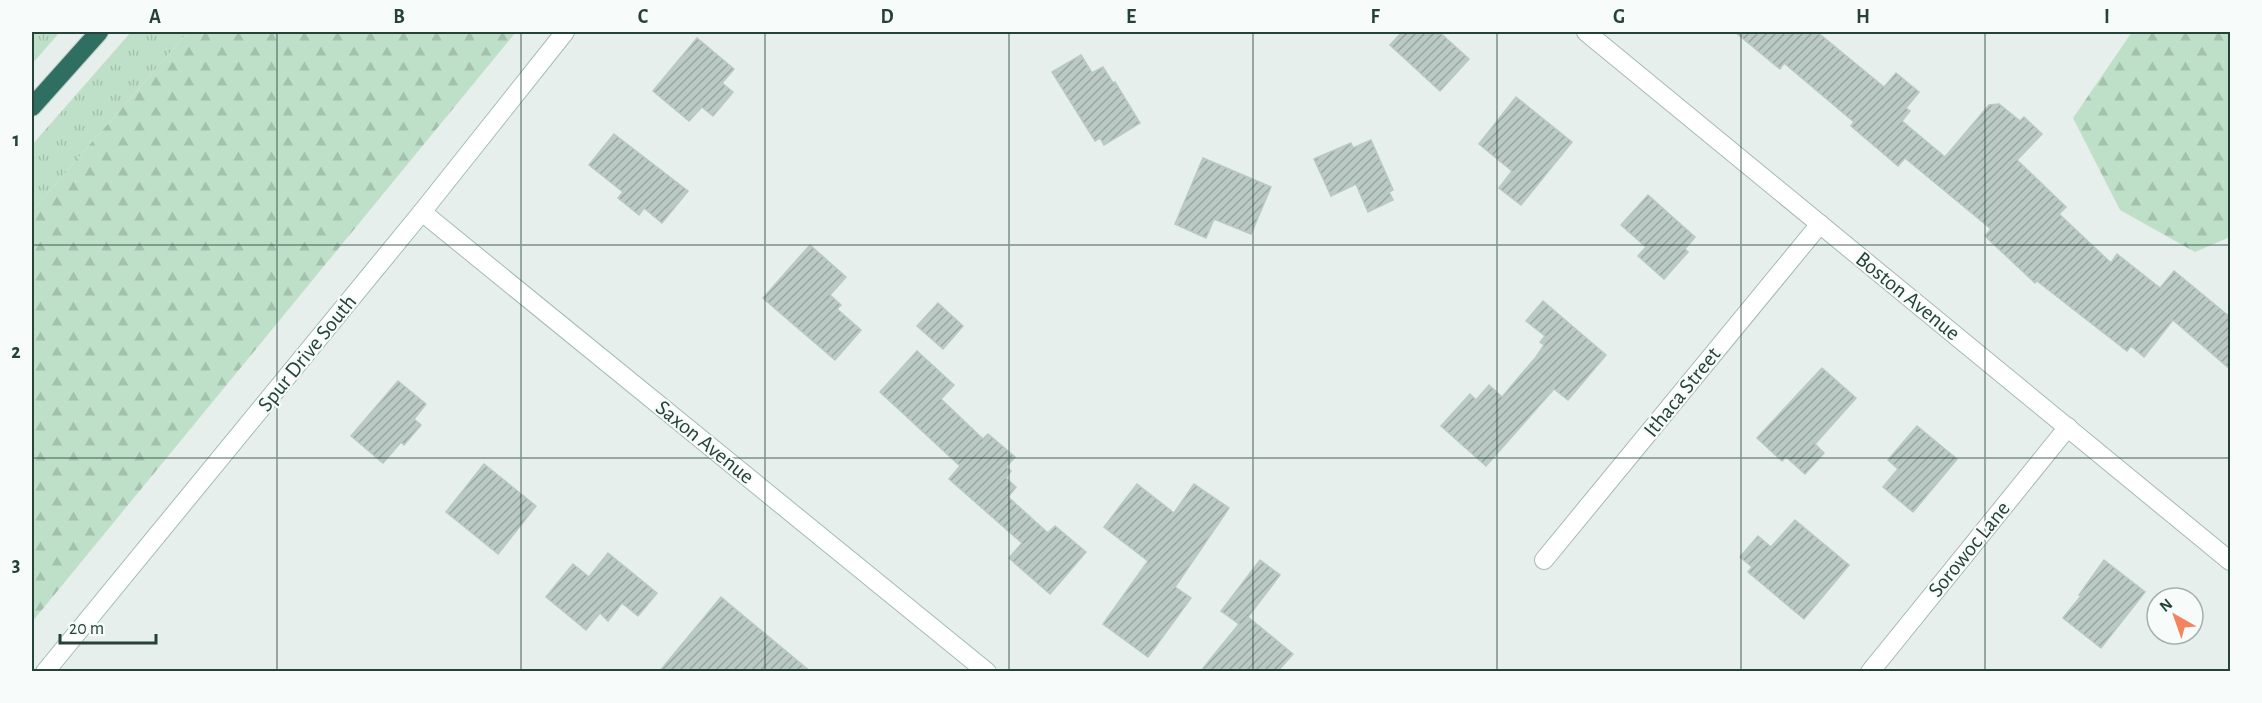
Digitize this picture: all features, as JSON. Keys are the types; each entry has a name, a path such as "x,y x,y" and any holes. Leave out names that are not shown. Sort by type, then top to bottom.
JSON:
{"highway":[{"path":"32,107 99,32"}],"street":[{"name":"Spur Drive South","path":"45,672 422,212 565,32"},
{"name":"Boston Avenue","path":"1586,32 2230,561"},
{"name":"Saxon Avenue","path":"422,212 987,672"},
{"name":"Ithaca Street","path":"1544,560 1820,224"},
{"name":"Sorowoc Lane","path":"1870,672 2068,427"}],"green space":[{"path":"32,32 60,32 32,64"},
{"path":"131,32 188,32 32,211 32,145"},
{"path":"188,32 516,32 32,622 32,211"},
{"path":"2132,32 2230,32 2230,237 2195,252 2120,210 2073,118"}],"building":[{"path":"1402,32 1439,32 1469,59 1440,91 1390,45"},
{"path":"1735,32 1817,32 1884,87 1896,73 1919,92 1906,108 1910,111 1902,121 1945,157 1989,105 1999,104 2020,121 2024,117 2042,134 2017,160 2066,207 2059,214 2111,263 2117,254 2160,288 2174,271 2230,317 2230,369 2173,320 2144,357 2131,346 2127,351 2037,281 2035,283 1985,236 1991,229 1905,158 1898,166 1851,126 1854,122 1784,63 1780,69"},
{"path":"697,38 734,69 722,83 733,92 713,116 702,107 689,121 653,91"},
{"path":"1081,55 1092,73 1103,67 1140,123 1104,145 1100,138 1095,141 1052,72"},
{"path":"1516,97 1572,142 1521,205 1499,188 1512,171 1479,144"},
{"path":"614,134 688,191 662,223 644,208 639,215 618,198 623,192 589,165"},
{"path":"1371,140 1393,190 1389,192 1393,200 1368,212 1356,184 1331,196 1314,159 1351,143 1353,148"},
{"path":"1203,158 1271,187 1251,234 1214,219 1206,238 1175,224"},
{"path":"1648,195 1695,237 1685,249 1688,252 1664,279 1638,256 1646,247 1621,225"},
{"path":"810,245 846,277 830,295 841,305 837,309 861,330 835,360 763,298"},
{"path":"1543,301 1606,355 1568,400 1554,389 1486,466 1441,426 1470,394 1476,400 1489,385 1502,397 1536,357 1544,345 1540,342 1545,336 1526,321"},
{"path":"938,303 963,326 943,349 917,326"},
{"path":"917,351 954,385 941,399 983,439 988,434 1015,457 1006,467 1011,471 1006,478 1016,487 1008,497 1048,533 1055,526 1086,552 1050,594 1009,558 1022,543 949,479 960,466 880,392"},
{"path":"1822,368 1856,398 1815,444 1824,453 1805,474 1786,457 1782,461 1757,438"},
{"path":"398,381 426,404 414,419 421,425 404,445 401,442 383,463 351,436"},
{"path":"1917,426 1957,459 1913,512 1883,487 1898,469 1888,460"},
{"path":"484,464 536,506 498,554 446,512"},
{"path":"1137,484 1174,513 1194,484 1229,508 1175,587 1191,598 1148,657 1103,624 1148,561 1104,527"},
{"path":"1795,520 1849,565 1804,619 1748,572 1752,567 1740,557 1758,536 1771,547"},
{"path":"608,553 657,593 638,616 622,603 608,621 600,613 586,630 546,597 573,564 589,577"},
{"path":"1260,560 1280,575 1248,617 1293,654 1277,672 1200,672 1239,624 1221,611"},
{"path":"2104,560 2145,592 2101,648 2063,618 2081,596 2079,595"},
{"path":"721,597 746,618 811,672 659,672"}]}
